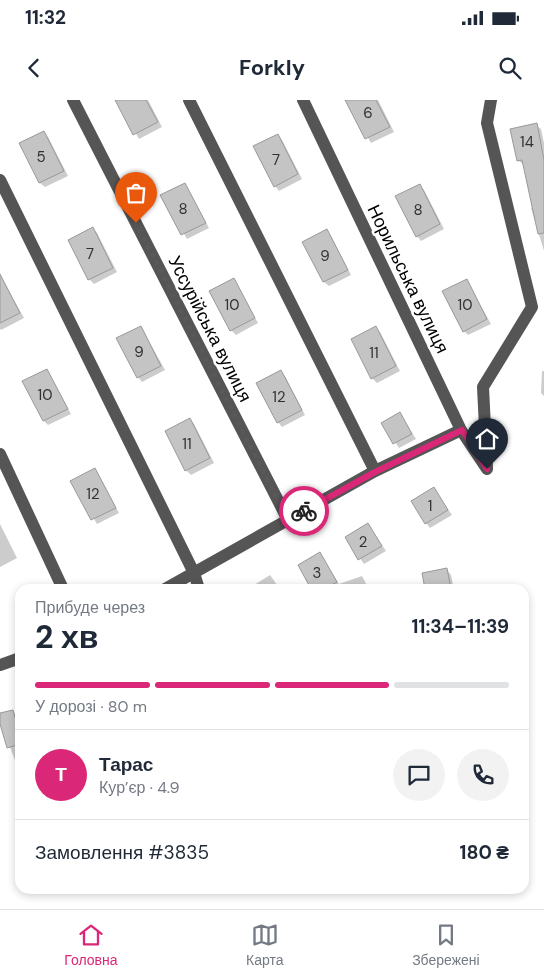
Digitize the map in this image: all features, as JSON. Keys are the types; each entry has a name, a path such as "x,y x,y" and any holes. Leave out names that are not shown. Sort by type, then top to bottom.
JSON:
{"street":[{"name":"Уссурійська вулиця","path":"74,100 288,520"},
{"path":"189,100 375,472"},
{"name":"Норильська вулиця","path":"302,100 462,430 487,469 483,387 532,307 487,123 491,100"},
{"path":"0,180 194,573 197,584"},
{"path":"174,584 375,472 462,430"},
{"path":"0,454 61,584"},
{"path":"0,665 15,660"}],"building":[{"path":"115,100 146,100 158,122 133,135"},
{"path":"345,100 376,100 390,127 365,139"},
{"path":"537,123 544,160 544,233 538,234 522,160 517,161 510,129"},
{"path":"44,131 64,171 39,183 19,143"},
{"path":"278,134 298,174 274,187 253,146"},
{"path":"185,183 206,223 181,235 160,195"},
{"path":"420,184 440,224 416,237 395,196"},
{"path":"93,227 113,268 88,280 68,240"},
{"path":"327,229 348,270 323,282 302,242"},
{"path":"0,274 20,313 0,323"},
{"path":"234,278 255,318 230,331 209,291"},
{"path":"467,279 487,319 463,332 442,291"},
{"path":"141,326 161,366 137,378 116,338"},
{"path":"376,326 396,366 371,379 351,339"},
{"path":"47,369 68,409 43,421 22,381"},
{"path":"281,370 302,410 277,423 256,383"},
{"path":"400,412 412,434 393,444 381,423"},
{"path":"190,418 210,458 185,471 165,431"},
{"path":"95,468 116,508 91,520 70,481"},
{"path":"434,487 448,510 425,524 411,501"},
{"path":"368,523 382,546 358,560 345,537"},
{"path":"320,552 337,582 333,584 308,584 298,565"},
{"path":"447,568 450,584 424,584 422,573"},
{"path":"13,710 15,717 15,746 7,748 0,724 0,713"}],"way so far":[{"path":"136,223 288,520 304,511"}],"route":[{"path":"304,511 375,472 462,430 487,469"}]}
